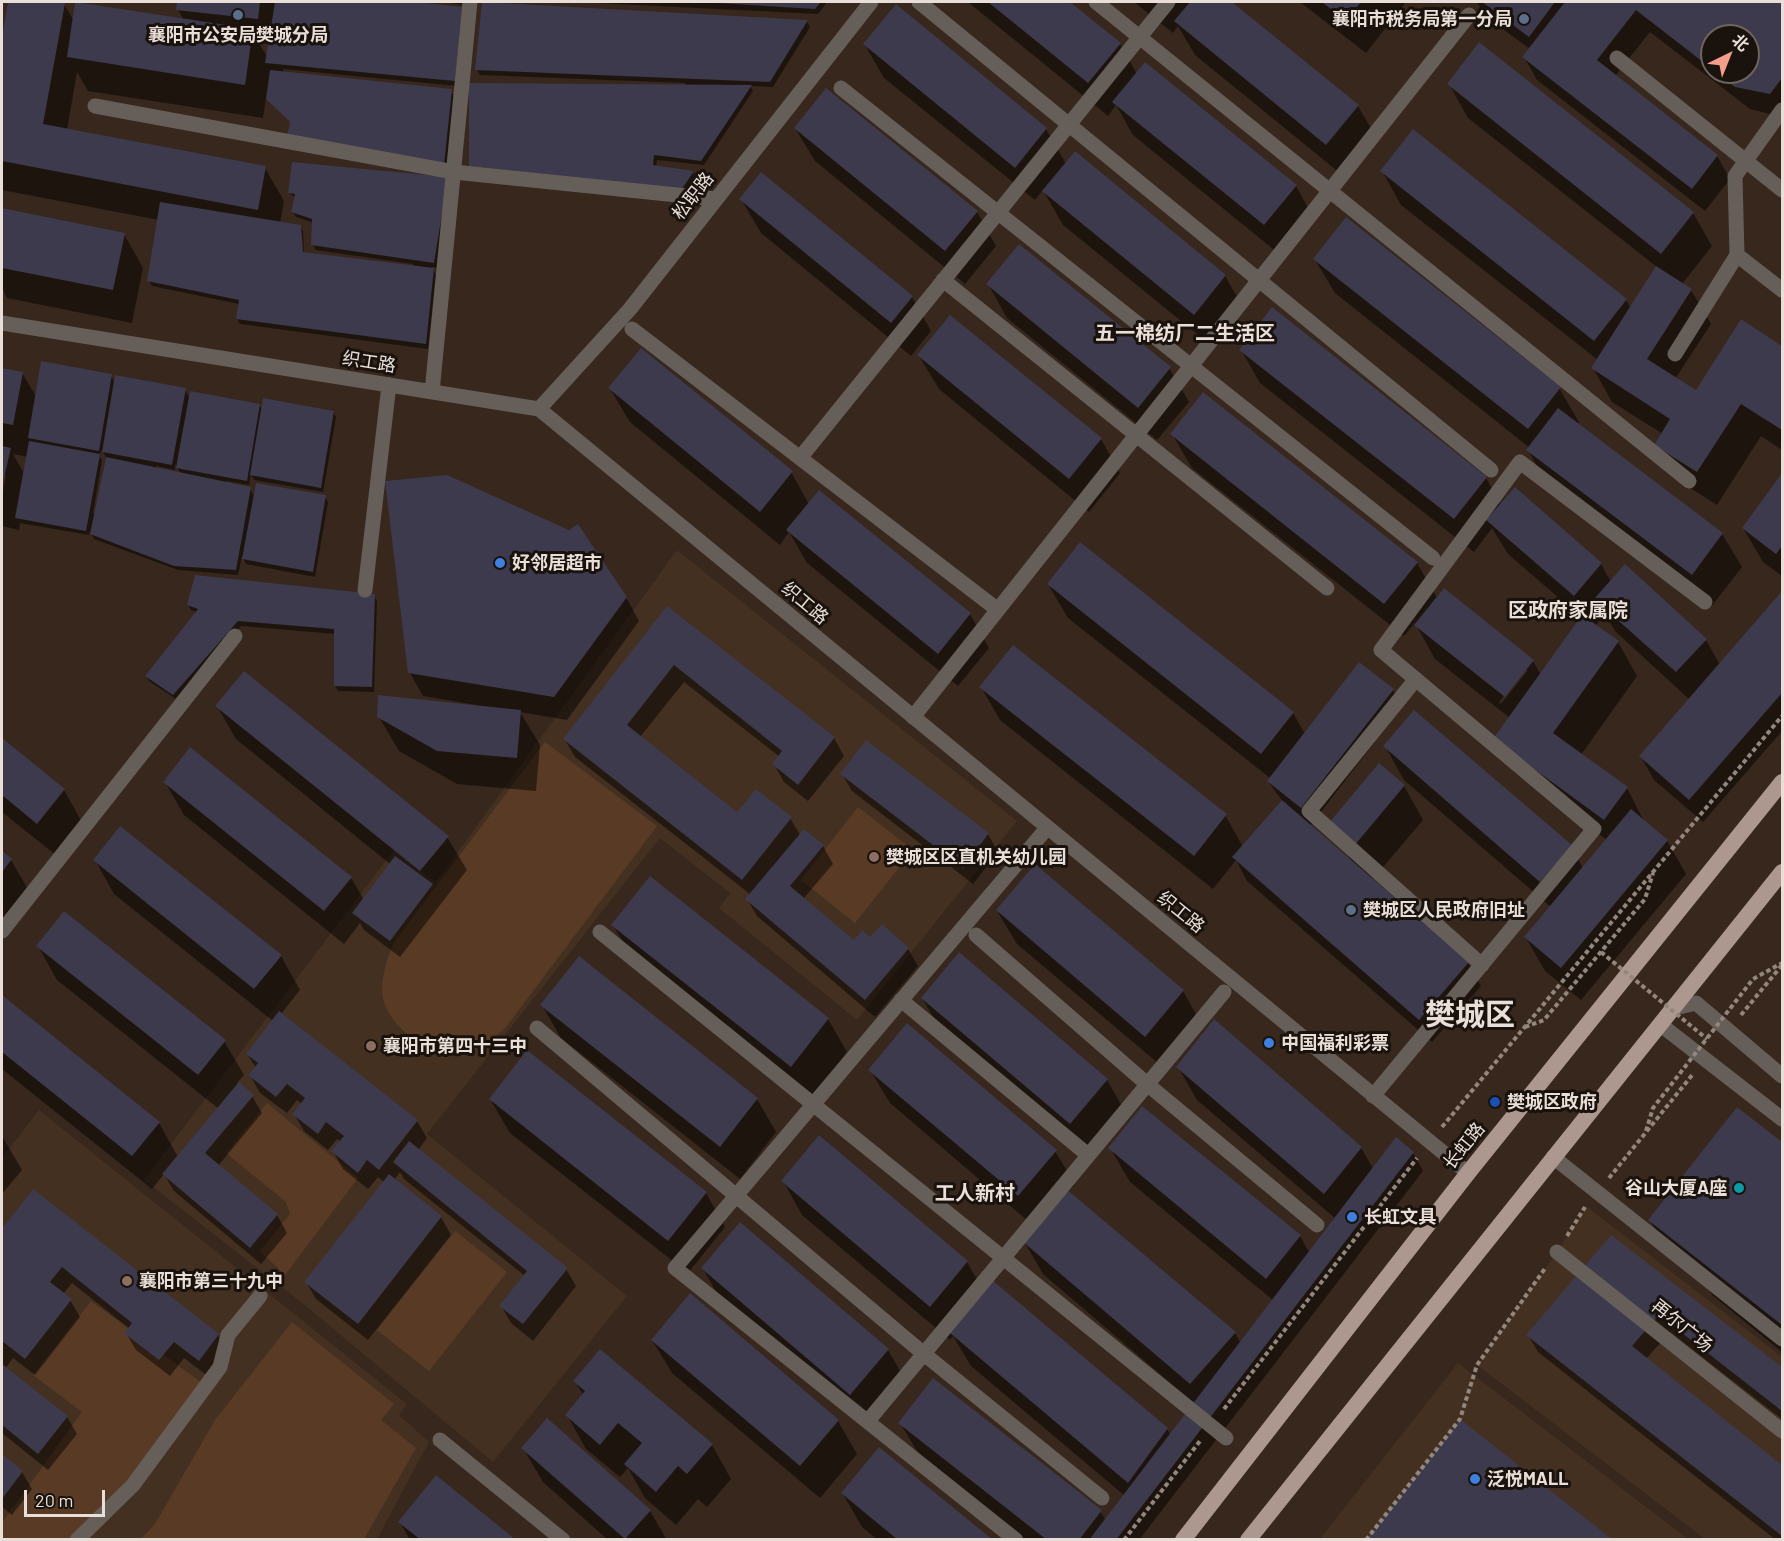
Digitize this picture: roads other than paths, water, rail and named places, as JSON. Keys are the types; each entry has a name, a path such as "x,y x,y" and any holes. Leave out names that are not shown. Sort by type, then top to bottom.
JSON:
{"highway":[{"name":"长虹路","path":"1183,1539 1468,1173 1782,782"},
{"path":"1248,1539 1782,872"}],"street":[{"path":"432,392 470,2"},
{"name":"松职路","path":"540,409 630,309 871,2"},
{"path":"919,2 1491,470"},
{"path":"1096,2 1689,482"},
{"path":"800,458 1168,2"},
{"path":"913,717 1469,15"},
{"path":"1617,58 1782,190"},
{"path":"841,88 1433,558"},
{"path":"95,106 454,172 716,199"},
{"path":"1675,354 1737,255 1735,176 1782,110"},
{"path":"1737,255 1782,290"},
{"path":"943,280 1327,588"},
{"name":"织工路","path":"2,323 540,409 1468,1173"},
{"path":"632,329 998,609"},
{"path":"365,590 389,385"},
{"path":"1373,1096 1594,829 1381,650 1520,462 1706,602"},
{"path":"2,931 235,636"},
{"path":"1416,679 1310,812 1482,965"},
{"path":"1016,1539 675,1268 1047,828"},
{"path":"600,932 1226,1438"},
{"path":"976,935 1147,1084 1317,1225"},
{"path":"868,1421 1224,992"},
{"path":"901,1000 1088,1155"},
{"path":"1675,1008 1696,1003 1782,1076"},
{"path":"1661,1025 1782,1119"},
{"path":"537,1028 924,1354 1102,1498"},
{"path":"1553,1157 1782,1339"},
{"name":"再尔广场","path":"1557,1252 1782,1431"},
{"path":"77,1539 134,1485 220,1367 228,1335 260,1296"},
{"path":"440,1440 563,1539"}],"place":[{"name":"襄阳市公安局樊城分局","path":"238,15"},
{"name":"襄阳市税务局第一分局","path":"1524,19"},
{"name":"好邻居超市","path":"500,563"},
{"name":"樊城区区直机关幼儿园","path":"874,857"},
{"name":"樊城区人民政府旧址","path":"1351,910"},
{"name":"中国福利彩票","path":"1269,1043"},
{"name":"襄阳市第四十三中","path":"371,1046"},
{"name":"樊城区政府","path":"1495,1102"},
{"name":"谷山大厦A座","path":"1739,1188"},
{"name":"长虹文具","path":"1352,1217"},
{"name":"襄阳市第三十九中","path":"127,1281"},
{"name":"泛悦MALL","path":"1475,1479"}],"district":[{"name":"五一棉纺厂二生活区","path":"1185,333"},
{"name":"区政府家属院","path":"1568,610"},
{"name":"樊城区","path":"1470,1015"},
{"name":"工人新村","path":"975,1193"}]}
